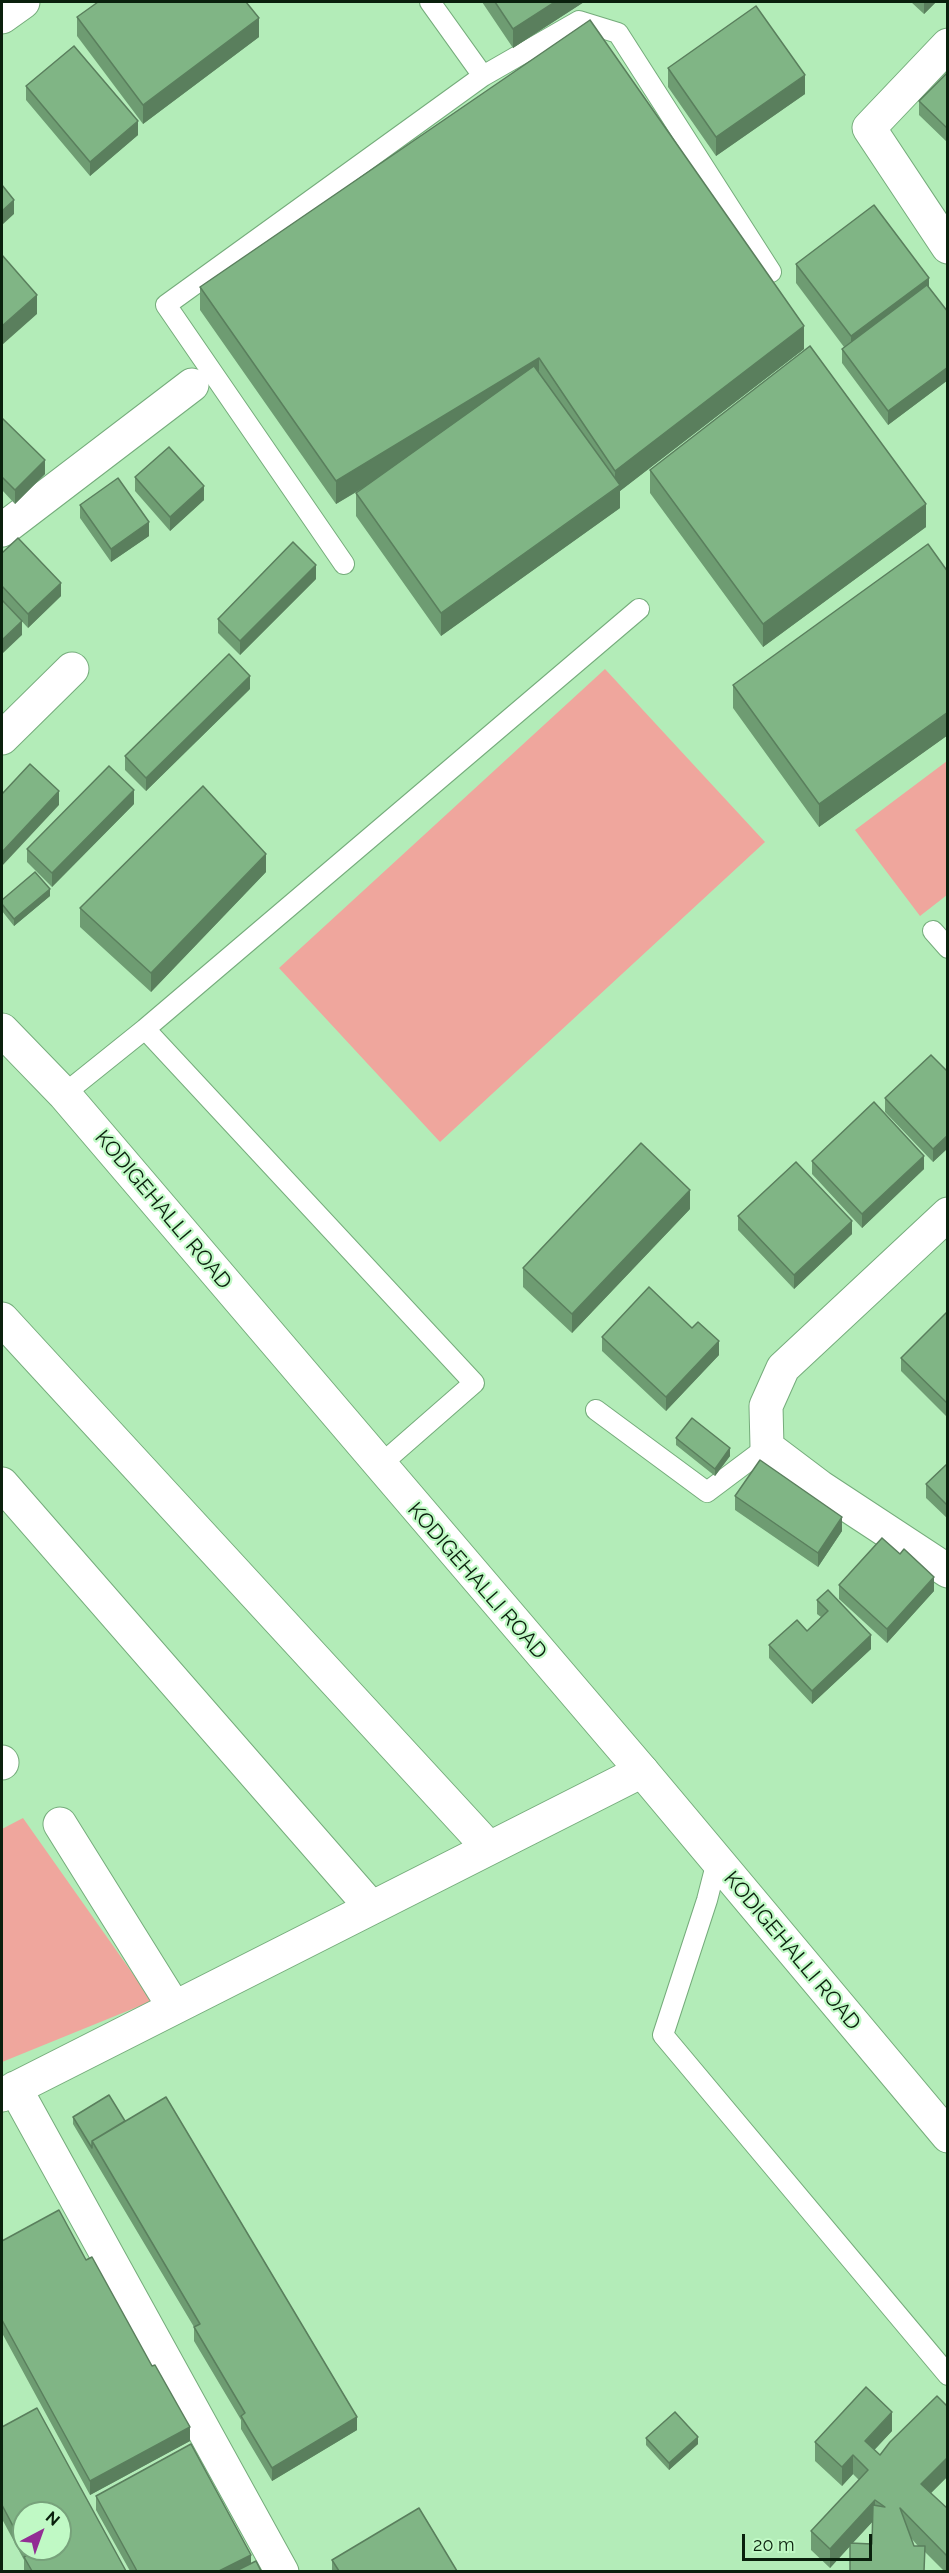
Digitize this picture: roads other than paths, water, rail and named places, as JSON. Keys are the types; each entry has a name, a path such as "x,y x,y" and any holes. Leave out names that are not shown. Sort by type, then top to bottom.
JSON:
{"street":[{"path":"2,17 23,2"},
{"path":"948,45 869,128 948,246"},
{"path":"2,530 192,385"},
{"path":"2,738 72,669"},
{"name":"KODIGEHALLI ROAD","path":"2,1030 64,1095 642,1772 948,2136"},
{"path":"948,1214 783,1368 766,1406 767,1447 820,1487 948,1571"},
{"path":"2,1319 488,1847"},
{"path":"2,1484 371,1907"},
{"path":"282,2571 8,2091 488,1847 642,1772"},
{"path":"60,1824 174,2007"}],"lane":[{"path":"430,2 483,76"},
{"path":"344,564 166,304 483,76 579,21 618,33 771,272"},
{"path":"64,1095 145,1029 639,609"},
{"path":"933,931 948,948"},
{"path":"145,1029 474,1383 379,1466"},
{"path":"596,1410 707,1492 767,1447"},
{"path":"717,1861 707,1900 663,2035 948,2375"}]}
